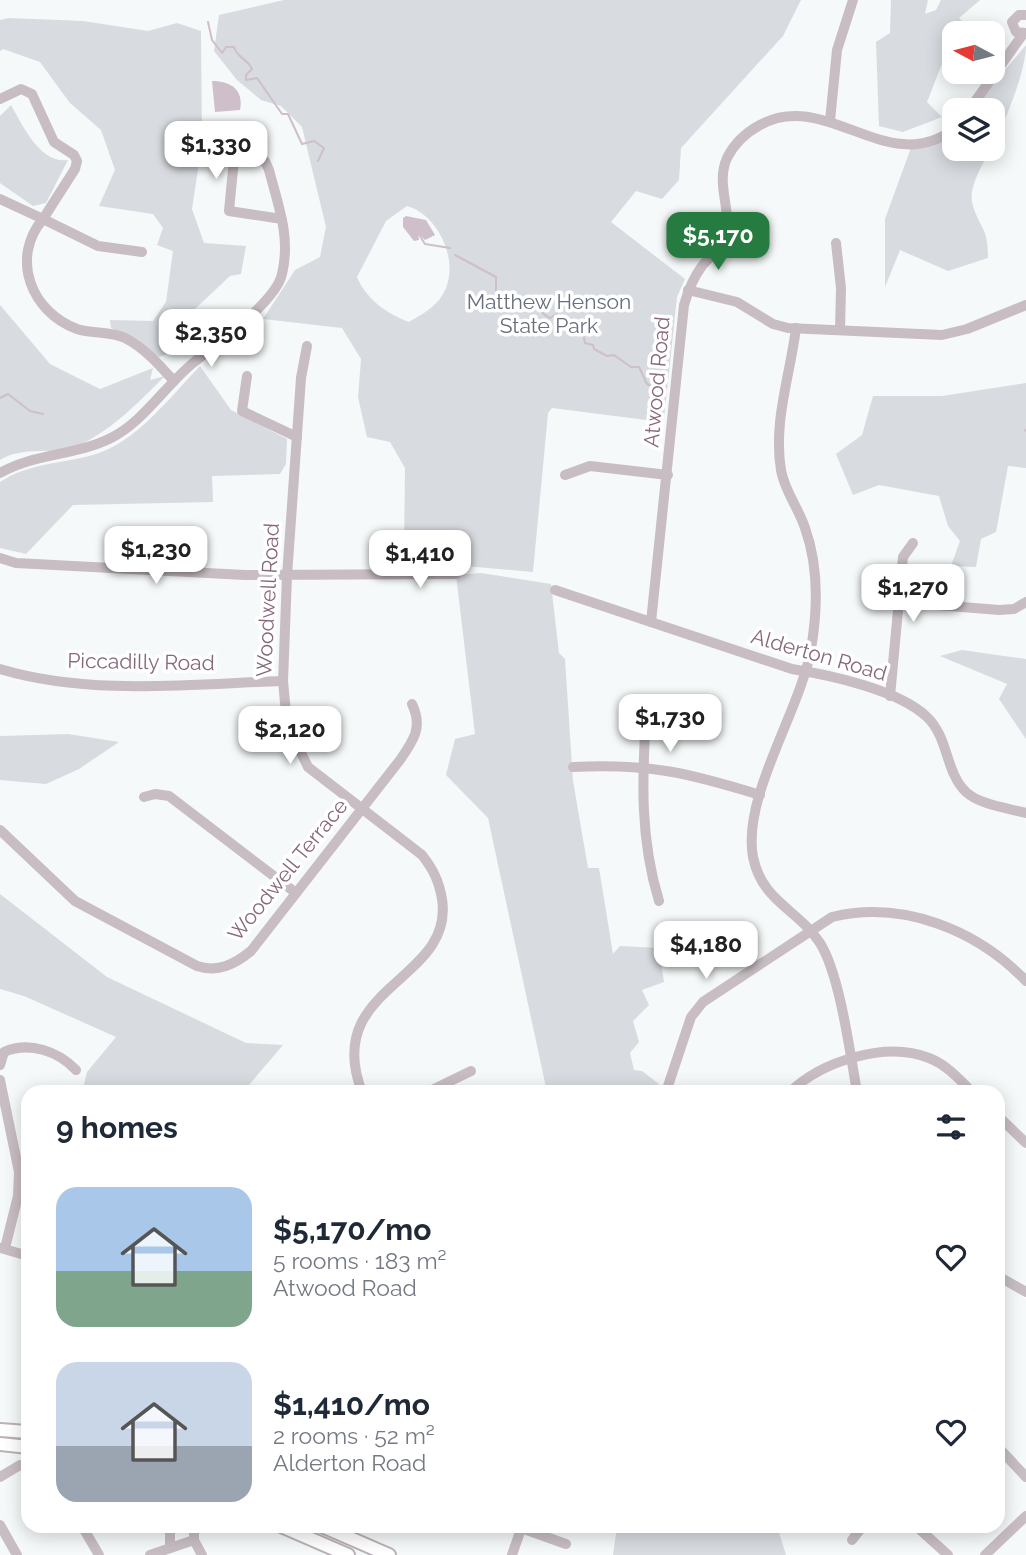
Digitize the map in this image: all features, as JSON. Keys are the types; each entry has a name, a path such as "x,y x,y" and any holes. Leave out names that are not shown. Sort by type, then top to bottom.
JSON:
{"main road":[{"path":"0,1430 21,1432"},
{"path":"0,1444 21,1446"},
{"path":"297,1533 348,1555"},
{"path":"338,1533 389,1555"}],"street":[{"path":"830,121 837,50 853,0"},
{"path":"978,98 1024,33 1016,32 1013,22 1019,15 1026,15"},
{"path":"0,99 21,89 32,93 54,142 74,155 77,161 70,178 27,245 27,276 43,304 66,324 81,330 121,336 138,345 174,381"},
{"name":"Atwood Road","path":"651,622 668,475 679,342 688,290 724,238 727,226 721,188 723,169 735,146 751,130 780,117 811,117 830,121 872,139 899,145 942,135"},
{"path":"0,473 36,457 87,449 113,438 174,381 220,344 276,289 282,276 287,238 282,219 265,161 234,159 229,211 282,219"},
{"path":"0,200 98,246 142,252"},
{"path":"836,243 841,288 840,330"},
{"path":"688,290 737,302 773,324 796,328 942,335 967,329 1026,305"},
{"path":"796,328 778,444 781,474 805,527 814,558 816,611 806,671 760,794 751,832 758,874 773,898 811,931 821,945 831,969 856,1085"},
{"name":"Woodwell Road","path":"307,346 287,576 283,681 287,724 308,766 422,855 431,867 441,891 444,913 442,929 428,952 374,1003 361,1023 354,1065 360,1085"},
{"path":"247,376 242,411 297,437"},
{"path":"565,475 583,467 668,475"},
{"path":"890,696 904,557 913,543"},
{"path":"0,558 16,563 287,576 456,574"},
{"name":"Alderton Road","path":"555,590 890,696 918,709 936,726 954,773 967,793 980,800 1026,813"},
{"path":"900,602 999,610 1014,609 1026,602"},
{"name":"Piccadilly Road","path":"0,669 28,676 114,684 283,681"},
{"name":"Woodwell Terrace","path":"0,830 75,901 203,968 216,969 239,961 296,893 415,738 419,723 412,704"},
{"path":"646,716 643,766 644,841 659,901"},
{"path":"573,767 643,766 694,774 760,794"},
{"path":"144,797 155,794 169,796 296,893"},
{"path":"668,1085 691,1017 704,1002 832,917 854,911 900,915 948,926 1003,957 1026,981"},
{"path":"0,1065 4,1052 17,1046 57,1053 76,1070"},
{"path":"799,1085 815,1073 851,1059 881,1053 910,1053 929,1058 947,1068 965,1085"},
{"path":"443,1085 471,1072"},
{"path":"0,1080 19,1171 18,1196 3,1248 21,1254"},
{"path":"1005,1123 1026,1143"},
{"path":"1005,1280 1026,1292"},
{"path":"1005,1454 1026,1477"},
{"path":"0,1476 20,1465"},
{"path":"985,1555 1026,1516"},
{"path":"0,1525 17,1555"},
{"path":"86,1533 99,1555"},
{"path":"170,1533 170,1547"},
{"path":"194,1533 194,1540 202,1555"},
{"path":"512,1555 520,1533"},
{"path":"538,1533 566,1544"},
{"path":"852,1540 858,1533"},
{"path":"924,1533 948,1555"},
{"path":"150,1555 194,1540"}],"green space":[{"name":"Matthew Henson State Park","path":"284,0 801,0 783,36 681,148 679,180 662,199 636,191 611,222 685,279 677,297 664,419 662,422 552,408 548,413 533,572 453,565 408,565 408,559 404,558 405,468 390,442 367,437 358,397 361,359 342,328 263,319 295,270 320,257 326,227 302,127 281,106 261,100 237,80 214,51 219,15","holes":["407,206 417,210 442,237 449,261 449,273 447,285 437,303 409,322 378,305 357,277 386,221"]},
{"path":"891,0 928,0 925,14 936,10 941,0 980,0 959,18 962,21 942,21 942,65 927,102 942,117 903,132 879,126 876,42 890,33"},
{"path":"0,20 83,21 148,31 177,23 201,31 202,143 192,209 204,243 246,246 241,274 230,276 181,322 184,347 159,357 137,339 111,328 110,320 153,321 166,302 173,251 157,245 163,228 153,214 99,206 115,170 101,130 70,103 40,62 3,49 0,51"},
{"path":"1026,45 1019,82 1005,118 1005,98 981,98 993,84 1005,84 1005,70"},
{"path":"11,105 27,133 41,150 58,160 68,160 46,203 33,206 0,183 0,116"},
{"path":"942,134 942,161 985,161 977,176 972,199 985,235 988,258 948,271 900,250 885,287 885,219 912,145"},
{"path":"0,305 50,364 100,389 153,368 150,380 165,376 115,423 80,445 61,450 19,453 0,460"},
{"path":"200,366 231,410 287,439 286,464 280,474 212,476 213,502 73,505 26,554 0,548 0,482 33,467 93,455 124,441 151,418"},
{"path":"1026,383 1026,468 1008,466 996,532 981,539 976,567 951,566 960,541 948,526 939,496 879,485 853,495 836,454 862,435 873,396 942,396"},
{"path":"481,573 551,584 559,653 565,659 573,781 588,868 599,868 613,954 620,946 659,948 664,982 642,990 649,1005 633,1021 639,1042 630,1053 634,1070 642,1071 658,1085 545,1085 488,818 446,775 455,739 475,734 456,575"},
{"path":"962,650 1026,659 1026,739 999,699 1007,684 940,656"},
{"path":"68,734 119,742 79,769 46,784 0,780 0,736"},
{"path":"0,894 107,977 246,1043 283,1045 249,1085 84,1085 87,1072 116,1037 24,996 0,989"},
{"path":"616,1533 779,1533 786,1555 613,1555"}],"shaded area":[{"path":"212,81 235,88 240,97 240,110 215,112"},
{"path":"406,216 426,220 435,235 425,240 418,233 419,240 414,241 403,227 403,218"}],"waterway":[{"path":"208,22 212,40 222,53 226,47 234,47 252,69 246,75 246,80 257,78 282,114 288,114 302,144 314,141 324,148 318,161"},
{"path":"418,233 425,244 450,248"},
{"path":"455,255 496,277 496,291 500,294 531,304 550,318 557,314"},
{"path":"574,326 583,333 585,343 593,345 594,349 607,356 614,355 631,367 639,367 647,384 662,391"},
{"path":"0,398 8,394 30,411 43,414"}]}
